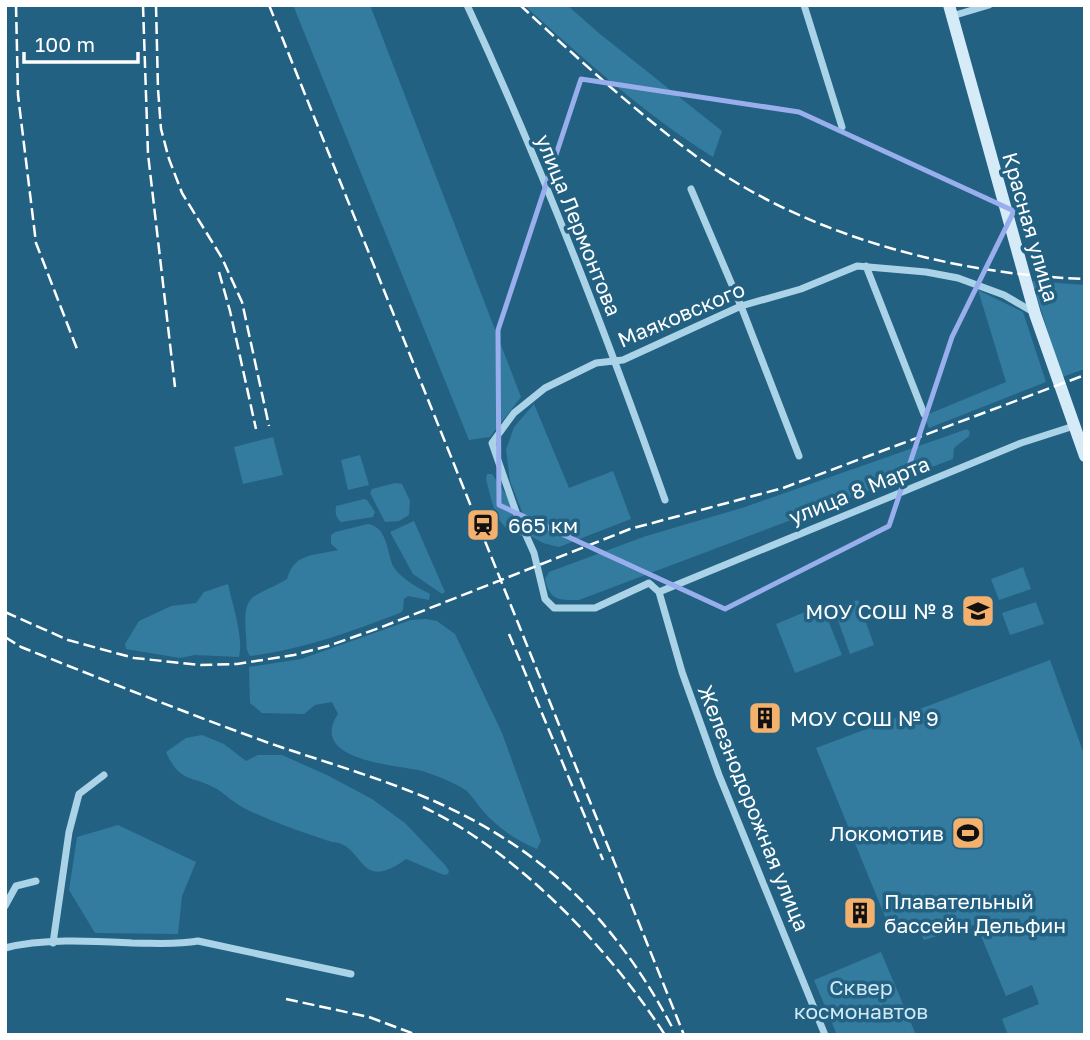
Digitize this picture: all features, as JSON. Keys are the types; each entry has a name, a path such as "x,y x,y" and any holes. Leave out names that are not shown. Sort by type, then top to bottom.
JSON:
{"street":[{"name":"улица Лермонтова","path":"467,5 496,66 615,360 664,500"},
{"path":"804,5 842,127"},
{"path":"950,11 989,5"},
{"name":"Красная улица","path":"950,11 1035,314 1085,456"},
{"path":"691,190 741,306 799,456"},
{"name":"Маяковского","path":"659,592 649,583 595,608 554,608 545,599 534,552 517,515 492,443 514,413 545,388 596,363 623,360 741,306 800,289 857,266 926,272 958,278 1004,295 1035,314"},
{"path":"866,266 924,414"},
{"name":"улица 8 Марта","path":"659,592 1021,443 1074,426"},
{"name":"Железнодорожная улица","path":"659,592 682,672 719,775 825,1035"},
{"path":"53,943 67,841 79,794 104,775"},
{"path":"5,906 16,886 36,881"},
{"path":"5,948 20,944 181,944 198,941 351,974"}],"highlighted area":[{"path":"581,79 799,112 1014,211 952,337 889,526 725,609 499,505 498,330"}],"green space":[{"path":"293,5 370,5 521,397 490,437 469,440"},
{"path":"524,5 567,5 722,131 713,157 639,104"},
{"path":"1032,281 1085,285 1085,369 1062,377"},
{"path":"978,290 1023,312 1046,382 929,428 924,416 1006,382"},
{"path":"534,404 569,488 613,471 631,519 559,547 532,537 510,481 506,450 514,427"},
{"path":"967,429 969,436 954,448 953,459 579,600 556,598 547,586 545,579 549,572 646,536 745,507"},
{"path":"273,437 283,475 243,484 234,447"},
{"path":"360,455 369,485 348,490 341,460"},
{"path":"487,474 492,474 507,496 522,536 513,533 500,521 490,496"},
{"path":"395,483 402,484 410,501 409,515 399,521 385,522 370,493 372,489"},
{"path":"364,499 375,512 373,517 341,522 339,520 336,506"},
{"path":"414,521 445,592 442,594 413,574 390,532"},
{"path":"368,524 380,530 393,566 400,575 430,594 429,600 408,596 404,599 400,613 308,645 250,656 245,620 246,610 253,598 287,579 300,560 338,550 331,544 331,535 335,532"},
{"path":"1023,567 1031,589 999,600 991,579"},
{"path":"228,584 239,631 239,657 195,655 180,658 126,649 125,644 139,621 171,606 196,603 204,592"},
{"path":"858,600 874,645 850,654 834,609"},
{"path":"1036,602 1044,624 1010,635 1002,613"},
{"path":"805,612 810,621 826,615 842,655 795,673 776,624"},
{"path":"411,620 437,621 455,634 502,733 541,841 537,849 502,829 489,818 467,791 457,785 422,771 377,763 345,751 335,742 332,730 338,714 332,702 315,705 304,714 262,713 250,703 249,667 301,659"},
{"name":"Локомотив","path":"1050,660 1085,757 1085,1035 1008,1035 1002,1019 1039,1004 1032,985 1006,996 981,936 985,929 996,925 993,919 924,940 910,924 888,924 816,748"},
{"path":"202,735 224,744 246,761 258,755 282,755 372,799 405,823 445,865 448,874 444,875 406,859 390,869 378,872 370,870 343,844 265,818 240,806 217,789 182,774 166,752 186,738"},
{"path":"118,825 196,862 182,896 178,934 95,933 69,890 77,837"},
{"name":"Сквер космонавтов","path":"881,952 916,1035 837,1035 814,980"}],"railway":[{"path":"16,5 18,95 36,243 77,349"},
{"path":"143,5 148,154 175,387"},
{"path":"156,5 161,129 169,159 182,193 222,258 242,302 269,426"},
{"path":"269,5 684,1035"},
{"path":"520,5 663,131 728,178 775,204 875,244 927,258 980,268 1085,279"},
{"path":"219,272 256,429"},
{"path":"5,612 68,640 134,658 201,665 237,664 294,655 382,627 630,529 783,488 1085,375"},
{"path":"509,634 603,860"},
{"path":"5,637 21,647 207,720 434,801 510,842 574,893 601,922 627,954 672,1027"},
{"path":"423,807 493,849 558,905 617,969 665,1035"},
{"path":"286,999 369,1017 417,1035"}],"place":[{"name":"665 км","path":"483,525"},
{"name":"МОУ СОШ № 8","path":"978,611"},
{"name":"МОУ СОШ № 9","path":"765,718"},
{"name":"Локомотив","path":"968,833"},
{"name":"Плавательный бассейн Дельфин","path":"860,913"}]}
